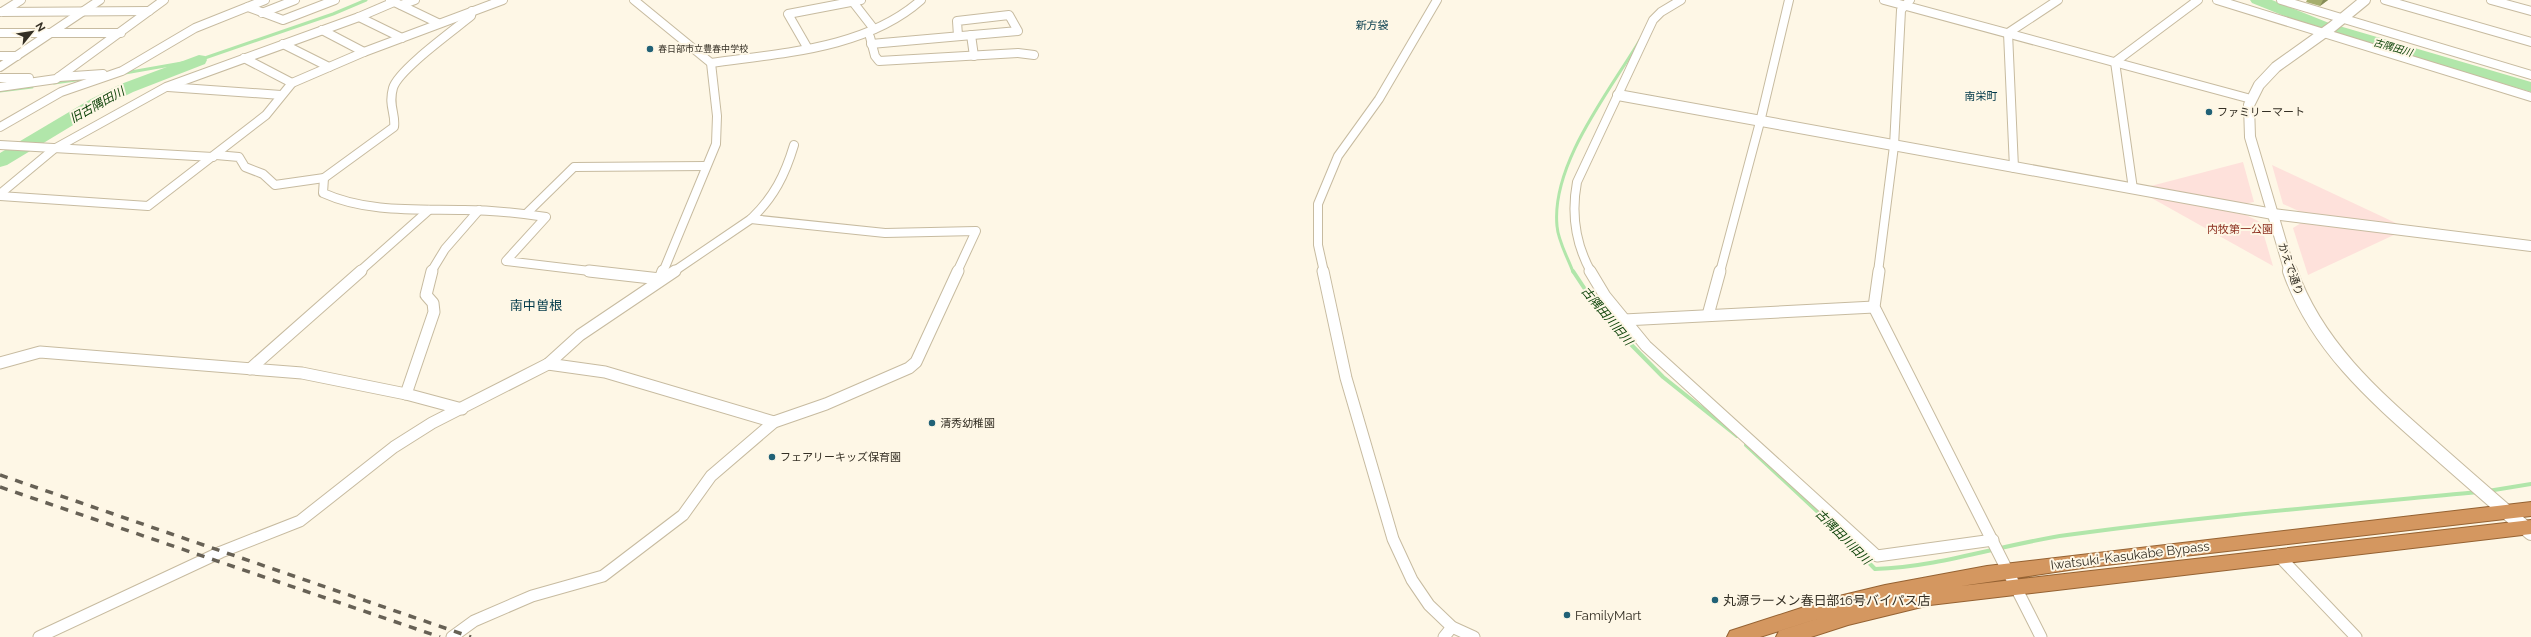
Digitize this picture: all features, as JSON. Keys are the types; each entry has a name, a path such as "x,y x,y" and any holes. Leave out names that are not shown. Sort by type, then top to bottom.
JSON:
{"highway":[{"name":"Iwatsuki-Kasukabe Bypass","path":"1786,637 1848,617 2010,578 2531,509"},
{"name":"Iwatsuki-Kasukabe Bypass","path":"1737,637 1778,622 1899,588 2278,555 2529,529"}],"street":[{"path":"1,12 21,0"},
{"path":"0,67 100,0"},
{"path":"0,78 58,78 164,0"},
{"path":"0,127 61,92 122,71 194,28 265,0"},
{"path":"262,13 295,0"},
{"path":"248,7 283,20 335,0"},
{"path":"0,195 54,149 166,87 359,17 395,2 415,0"},
{"path":"0,195 148,206 266,115 292,83 364,52 438,23 503,0"},
{"path":"711,62 854,38 903,15 921,0"},
{"path":"1437,0 1379,99 1338,156 1318,204 1318,245 1346,378 1392,539 1412,580 1429,605 1452,627 1474,637"},
{"path":"1681,0 1661,12 1653,20 1577,182 1573,202 1574,228 1586,262 1600,288 1624,320 1676,375 1877,556 1993,540"},
{"path":"1708,315 1760,122 1789,0"},
{"path":"1884,0 1907,3 2008,33 2251,99"},
{"path":"2008,33 2058,0"},
{"path":"2115,62 2198,0"},
{"path":"2217,0 2326,32 2531,97"},
{"path":"2281,0 2531,75"},
{"name":"かえで通り","path":"2365,0 2326,32 2269,74 2251,99 2248,122 2250,137 2290,272 2299,295 2311,318 2333,351 2382,403 2506,512 2529,529"},
{"path":"2385,0 2531,42"},
{"path":"2491,0 2531,11"},
{"path":"638,1 711,62 717,116 716,144 660,279"},
{"path":"807,47 788,14 831,3 857,1 871,30 874,56 879,61 1018,53 1034,55"},
{"path":"395,2 438,23"},
{"path":"1907,3 1901,10 1894,146 1874,306 2041,637"},
{"path":"1,12 149,11"},
{"path":"4,145 34,148 239,157 245,167 263,174 275,185 324,178 394,127 396,121 390,107 393,87 407,69 471,16 472,11"},
{"path":"872,44 1018,31 1008,15 957,21 958,36"},
{"path":"359,17 402,38"},
{"path":"322,30 364,52"},
{"path":"0,33 121,33"},
{"path":"2008,33 2014,168"},
{"path":"971,35 974,56"},
{"path":"283,44 329,67"},
{"path":"0,56 17,56"},
{"path":"244,58 292,83"},
{"path":"2115,62 2134,189"},
{"path":"0,87 58,78 122,71"},
{"path":"166,87 281,95"},
{"path":"1618,95 1760,122 2274,214 2531,246"},
{"path":"39,637 221,552 300,520 324,504 394,447 432,423 548,364 580,335 750,219 765,206 784,180 794,145"},
{"path":"527,213 574,167 706,166"},
{"path":"324,178 323,193 331,198 351,204 429,210 479,210 527,213 546,217 506,261 660,279"},
{"path":"250,369 429,210"},
{"path":"406,394 434,312 433,303 426,295 426,283 447,244 479,210"},
{"path":"452,637 474,621 532,596 603,576 683,515 711,476 755,436 774,422 826,404 886,379 916,362 976,231 885,233 750,219"},
{"path":"1624,320 1874,306"},
{"path":"0,363 40,352 302,372 406,394 462,409"},
{"path":"548,364 605,372 774,422"},
{"path":"2278,555 2356,637"},
{"path":"1444,637 1452,627"}],"green space":[{"path":"2243,162 2254,202 2243,204 2147,187"},
{"path":"2272,165 2398,224 2301,212 2283,204"},
{"name":"内牧第一公園","path":"2148,196 2246,215 2260,222 2273,266"},
{"path":"2301,223 2396,234 2308,275 2293,228"}],"waterway":[{"path":"125,73 199,60 333,14 366,0"},
{"name":"古隅田川","path":"2258,0 2323,26 2531,87"},
{"name":"古隅田川旧川","path":"1573,272 1561,243 1557,226 1558,202 1563,178 1572,154 1585,129 1640,40"},
{"name":"旧古隅田川","path":"0,161 97,103 127,88 199,60"},
{"path":"54,83 83,79"},
{"path":"0,91 32,87"},
{"name":"古隅田川旧川","path":"1573,271 1602,315 1663,377 1737,436"},
{"path":"1746,445 1835,528 1875,569 1947,560 2043,539 2118,528 2272,511 2478,492"},
{"path":"2488,491 2531,484"}],"railway":[{"path":"0,475 471,637"},
{"path":"0,487 440,637"}],"place":[{"name":"春日部市立豊春中学校","path":"650,49"},
{"name":"ファミリーマート","path":"2209,112"},
{"name":"清秀幼稚園","path":"932,423"},
{"name":"フェアリーキッズ保育園","path":"772,457"},
{"name":"丸源ラーメン春日部16号バイパス店","path":"1715,600"},
{"name":"FamilyMart","path":"1567,615"}],"district":[{"name":"新方袋","path":"1372,25"},
{"name":"南栄町","path":"1981,96"},
{"name":"南中曽根","path":"536,305"}]}
